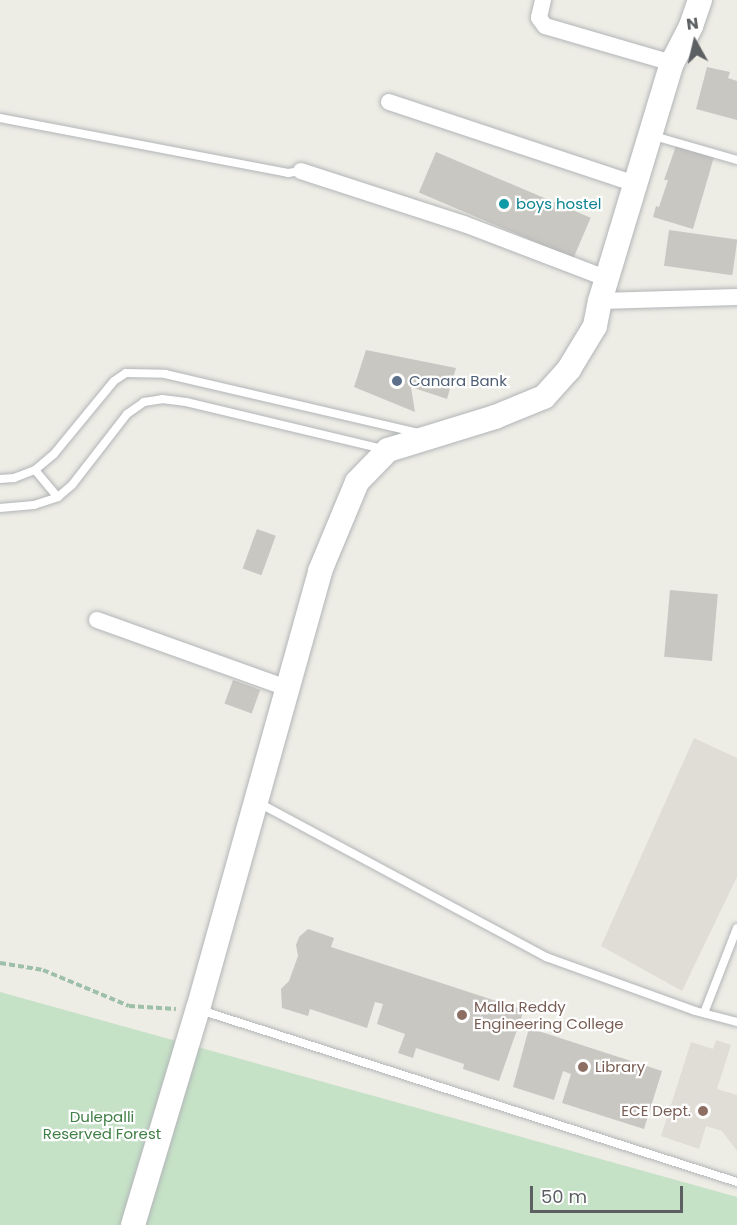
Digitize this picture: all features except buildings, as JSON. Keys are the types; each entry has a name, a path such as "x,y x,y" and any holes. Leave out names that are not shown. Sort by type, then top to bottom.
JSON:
{"main road":[{"path":"133,1225 198,1009 321,571 357,482 388,450 428,435 495,417 544,397 569,369 595,326 600,301 672,63 691,26 700,0"}],"street":[{"path":"543,0 539,18 545,26 672,63"},
{"path":"389,102 635,184"},
{"path":"301,171 464,224 608,279"},
{"path":"600,301 737,297"},
{"path":"97,620 287,688"}],"lane":[{"path":"0,118 288,173 301,171"},
{"path":"650,135 737,160"},
{"path":"0,478 14,478 35,470 54,454 114,381 126,373 142,371 183,378 428,435"},
{"path":"0,508 34,505 58,497 72,485 127,414 144,402 153,400 186,402 388,450"},
{"path":"35,470 58,497"},
{"path":"255,801 546,957 704,1013 737,1022"},
{"path":"704,1013 737,928"},
{"path":"198,1009 737,1182"}],"path":[{"path":"0,963 43,970 129,1006 147,1009 198,1009"}],"shaded area":[{"path":"694,738 737,758 737,877 682,991 601,946"},
{"name":"ECE Dept.","path":"716,1040 731,1045 717,1089 737,1095 737,1151 722,1131 706,1126 699,1149 661,1136 691,1042 713,1049"}],"green space":[{"name":"Dulepalli Reserved Forest","path":"0,992 737,1197 737,1225 0,1225"}],"place":[{"name":"boys hostel","path":"504,204"},
{"name":"Canara Bank","path":"397,381"},
{"name":"Malla Reddy Engineering College","path":"462,1015"},
{"name":"Library","path":"583,1067"},
{"name":"ECE Dept.","path":"703,1111"}]}
